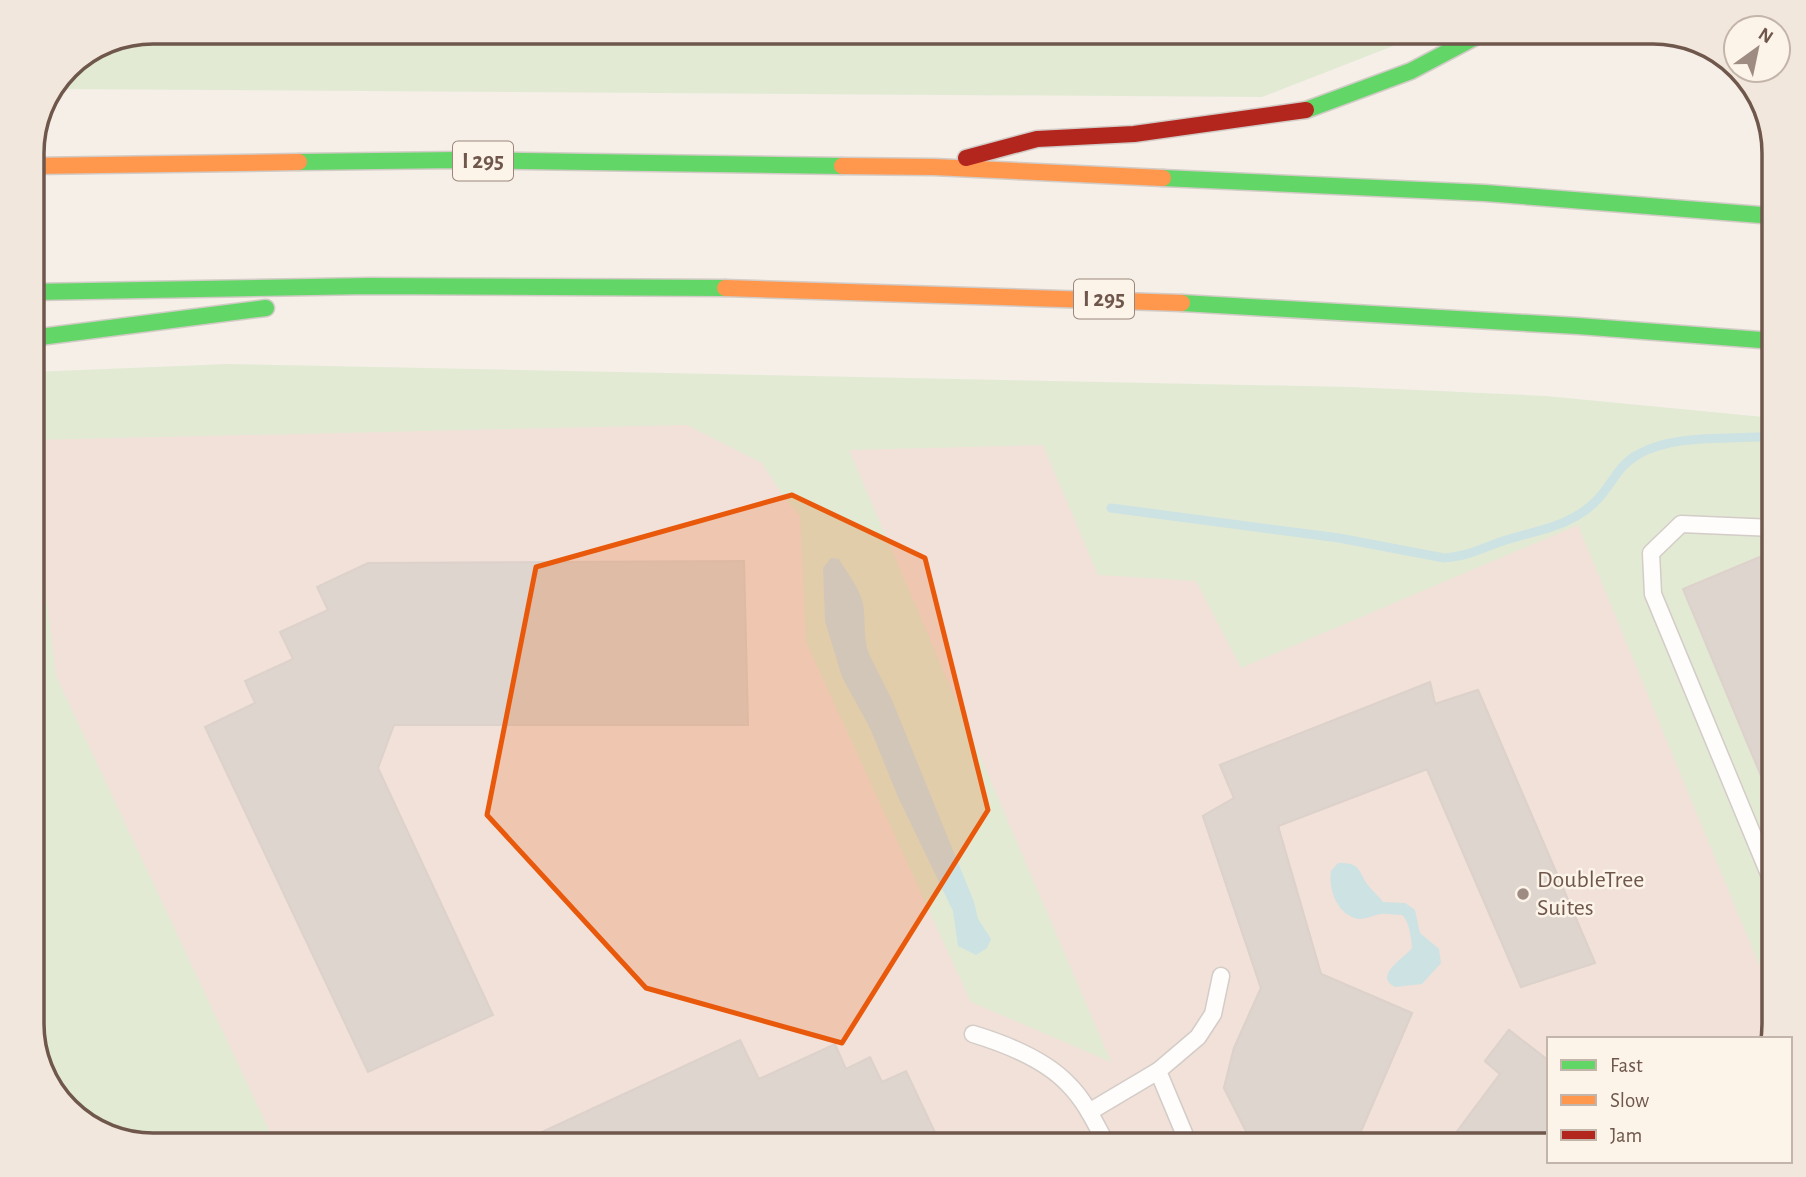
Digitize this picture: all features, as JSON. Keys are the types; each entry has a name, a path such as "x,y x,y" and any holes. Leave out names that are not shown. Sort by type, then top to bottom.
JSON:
{"highway":[{"path":"934,167 1037,139 1134,134 1300,112 1410,71 1462,44"},
{"name":"I 295","path":"44,166 457,160 934,167 1485,193 1762,215"},
{"path":"44,336 432,286"},
{"name":"I 295","path":"44,292 432,286 669,287 1144,300 1500,320 1762,340"}],"lane":[{"path":"1762,527 1681,524 1651,553 1653,594 1762,857"},
{"path":"1089,1112 1158,1071 1198,1037 1213,1014 1221,976"},
{"path":"973,1034 1034,1059 1068,1084 1089,1112 1100,1133"},
{"path":"1158,1071 1184,1133"}],"highlighted area":[{"path":"792,495 925,558 988,810 842,1043 646,988 487,815 536,567"}],"shaded area":[{"path":"148,392 1762,456 1761,1037 1547,1037 1547,1133 153,1133 118,1127 92,1115 71,1096 58,1079 46,1046 44,1031 44,406"},
{"path":"831,558 839,559 861,597 869,654 892,700 974,902 978,919 991,939 987,948 976,955 958,946 953,911 898,797 870,728 842,677 825,621 823,568"},
{"path":"1338,863 1354,865 1383,902 1405,903 1415,910 1420,933 1439,949 1441,963 1422,984 1395,987 1389,983 1388,973 1412,948 1407,922 1402,915 1383,914 1359,919 1345,913 1336,901 1331,886 1331,871"}],"green space":[{"path":"153,44 1398,44 1262,97 65,89 92,62 111,52 131,46"},
{"path":"228,364 1351,387 1546,396 1762,417 1762,972 1578,525 1241,668 1196,581 1098,575 1043,445 849,450 1111,1062 971,1002 806,642 800,516 783,496 762,463 687,425 44,440 44,372"},
{"path":"44,578 56,676 270,1133 131,1131 92,1115 71,1096 58,1079 46,1046 44,1031"}],"building":[{"path":"1762,556 1762,778 1683,589"},
{"path":"744,561 748,725 394,725 378,768 493,1015 368,1072 205,727 255,703 245,681 293,659 280,632 328,610 317,587 368,563"},
{"name":"DoubleTree Suites","path":"1430,682 1435,704 1478,690 1595,963 1521,987 1427,769 1278,826 1321,974 1412,1013 1360,1133 1247,1133 1224,1088 1234,1048 1261,988 1203,816 1234,798 1220,765"},
{"name":"DoubleTree Suites","path":"1430,682 1435,704 1478,690 1595,963 1521,987 1427,769 1278,826 1321,974 1412,1013 1360,1133 1247,1133 1224,1088 1234,1048 1261,988 1203,816 1234,798 1220,765"},
{"path":"1509,1030 1547,1059 1547,1133 1456,1133 1500,1074 1485,1061"},
{"path":"1509,1030 1547,1059 1547,1133 1456,1133 1500,1074 1485,1061"},
{"path":"740,1040 759,1079 835,1044 846,1069 870,1057 882,1082 906,1071 935,1133 540,1133"}],"waterway":[{"path":"1111,508 1339,538 1444,558 1468,554 1555,526 1578,515 1598,499 1625,464 1652,448 1686,440 1762,437"}],"traffic: fast":[{"path":"1306,110 1411,71 1462,44"},
{"path":"299,162 457,160 842,166"},
{"path":"1163,178 1485,193 1762,215"},
{"path":"44,292 369,286 725,288"},
{"path":"1182,303 1578,326 1762,340"},
{"path":"44,336 266,308"}],"traffic: slow":[{"path":"44,166 299,162"},
{"path":"842,166 934,167 1163,178"},
{"path":"725,288 1182,303"}],"traffic: jam":[{"path":"966,158 1037,139 1134,134 1306,110"}],"place":[{"name":"DoubleTree Suites","path":"1523,894"}]}
